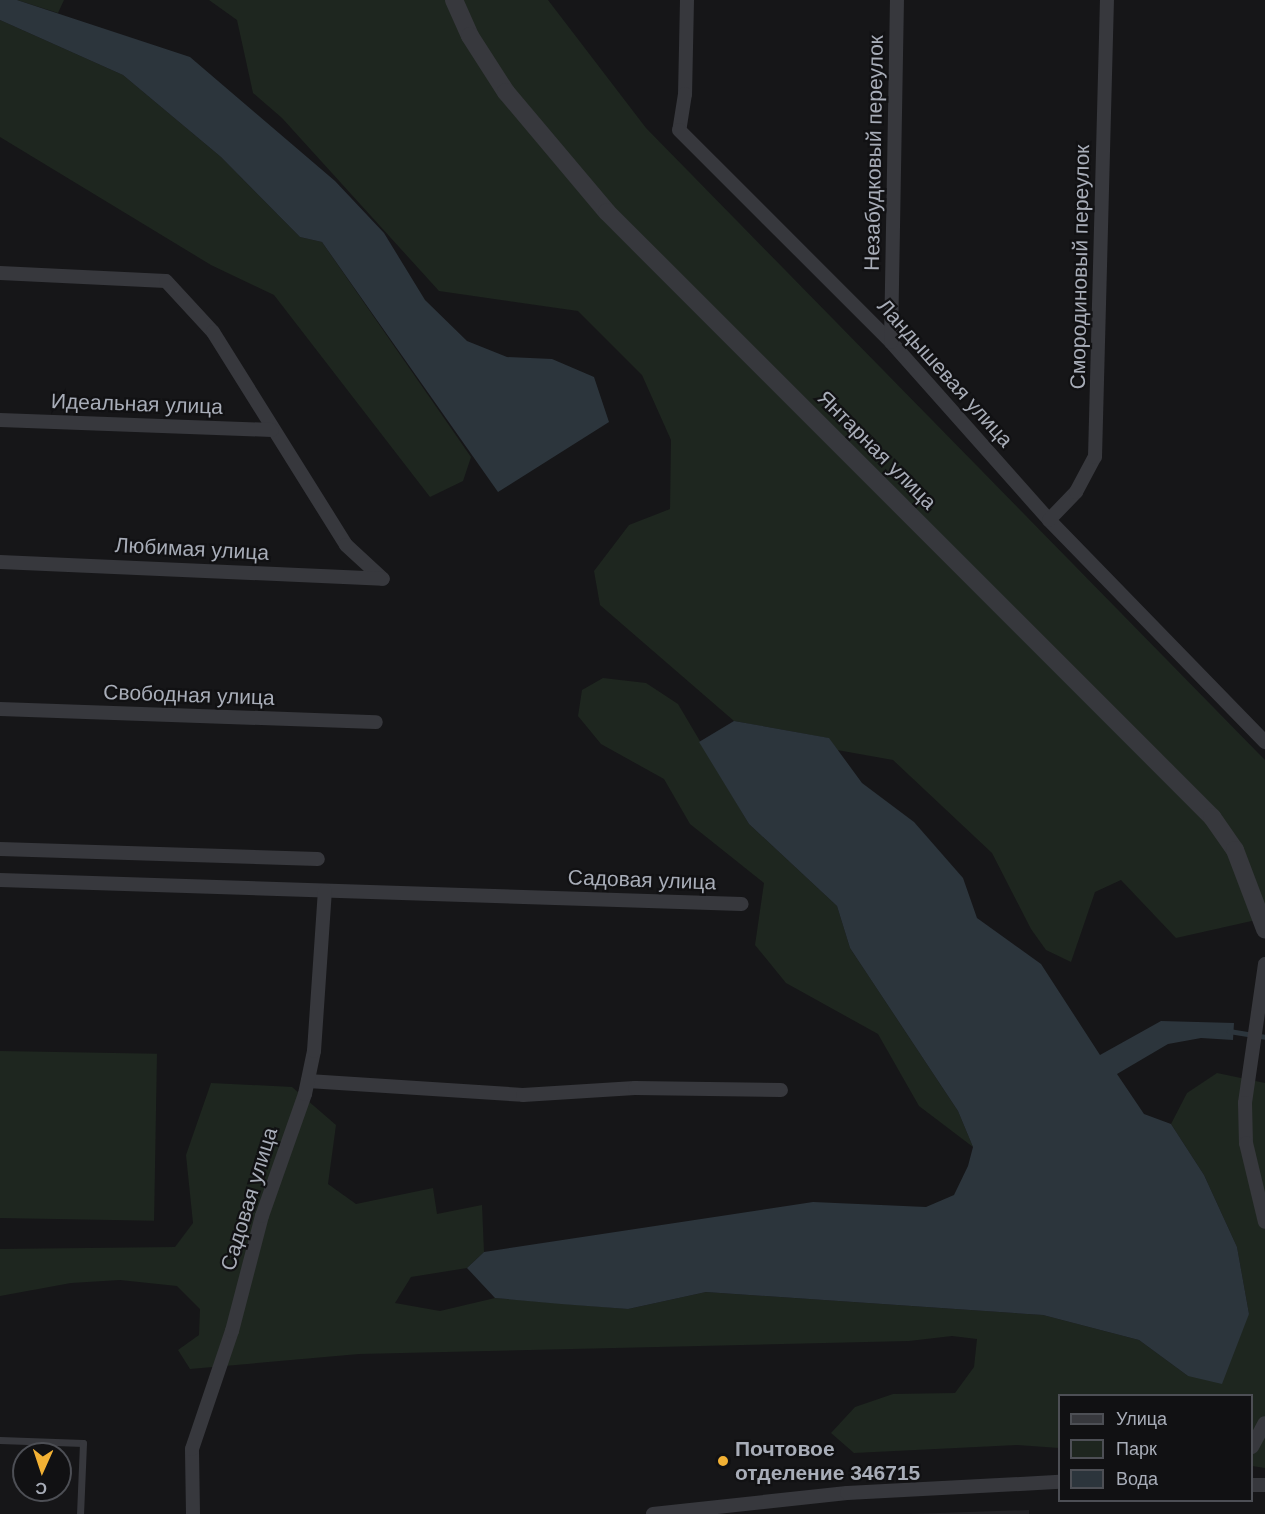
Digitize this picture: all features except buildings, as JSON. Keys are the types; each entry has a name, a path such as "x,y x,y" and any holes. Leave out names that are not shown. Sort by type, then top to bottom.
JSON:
{"street":[{"name":"Янтарная улица","path":"454,0 470,36 506,92 607,212 1227,834 1265,929"},
{"name":"Ландышевая улица","path":"687,0 685,94 679,130 891,342 1049,520 1265,742"},
{"name":"Незабудковый переулок","path":"891,342 897,0"},
{"name":"Смородиновый переулок","path":"1049,520 1076,492 1095,457 1107,0"},
{"path":"0,273 166,281 213,332 272,430"},
{"name":"Идеальная улица","path":"0,420 272,430"},
{"name":"Любимая улица","path":"0,562 383,579 346,545 272,430"},
{"name":"Свободная улица","path":"0,709 376,722"},
{"path":"0,849 318,859"},
{"name":"Садовая улица","path":"0,880 742,904"},
{"name":"Садовая улица","path":"193,1514 192,1449 308,1081 314,1051 325,891"},
{"path":"1265,964 1249,1057 1246,1143 1265,1222"},
{"path":"308,1081 523,1095 635,1088 781,1090"},
{"path":"1253,1444 1265,1423"},
{"path":"653,1514 847,1493 1058,1482"}],"lane":[{"path":"0,1440 83,1443 80,1514"}],"shaded area":[{"path":"1029,1510 1029,1514 910,1514"}],"green space":[{"path":"17,0 64,0 58,13"},
{"path":"209,0 548,0 646,128 1265,760 1265,918 1176,938 1121,880 1095,892 1071,962 1046,950 1031,929 992,853 893,760 837,750 828,738 734,721 600,605 594,571 629,525 670,509 671,440 642,375 578,311 439,291 282,118 253,93 237,20"},
{"path":"0,20 123,75 221,157 300,237 322,242 471,457 463,481 430,497 274,295 211,265 0,137"},
{"path":"603,678 646,683 678,704 749,824 837,906 850,948 958,1111 973,1147 919,1106 878,1034 786,983 755,945 764,883 690,824 664,779 601,744 578,716 582,690"},
{"path":"0,1051 157,1054 154,1221 0,1218"},
{"path":"1217,1073 1265,1083 1265,1468 1253,1466 1253,1394 1058,1394 1058,1448 1017,1445 854,1453 831,1433 855,1407 893,1394 955,1393 974,1367 977,1339 952,1336 909,1341 359,1354 190,1369 178,1350 199,1335 200,1309 177,1286 120,1280 71,1283 0,1296 0,1249 175,1247 193,1223 186,1155 211,1083 292,1087 336,1125 328,1184 356,1204 433,1188 437,1214 482,1205 484,1252 467,1268 411,1277 395,1303 440,1311 495,1298 628,1309 706,1292 1043,1315 1139,1340 1188,1376 1249,1314 1237,1247 1204,1175 1171,1124 1187,1093"}],"water":[{"path":"0,0 17,0 190,57 335,181 384,233 425,300 467,341 507,357 552,359 594,377 609,422 498,492 322,242 300,237 221,157 123,75 0,20"},
{"path":"734,721 829,738 862,783 914,822 963,878 977,918 1041,964 1100,1055 1161,1021 1234,1023 1233,1040 1201,1038 1168,1044 1117,1074 1144,1114 1171,1124 1204,1175 1237,1247 1249,1314 1222,1384 1188,1376 1139,1340 1043,1315 706,1292 628,1309 561,1304 495,1298 467,1268 484,1252 813,1202 926,1207 954,1195 968,1166 973,1147 958,1111 850,948 837,906 749,824 699,742"}],"waterway":[{"path":"1229,1031 1265,1037"}],"place":[{"name":"Почтовое отделение 346715","path":"723,1461"}]}
